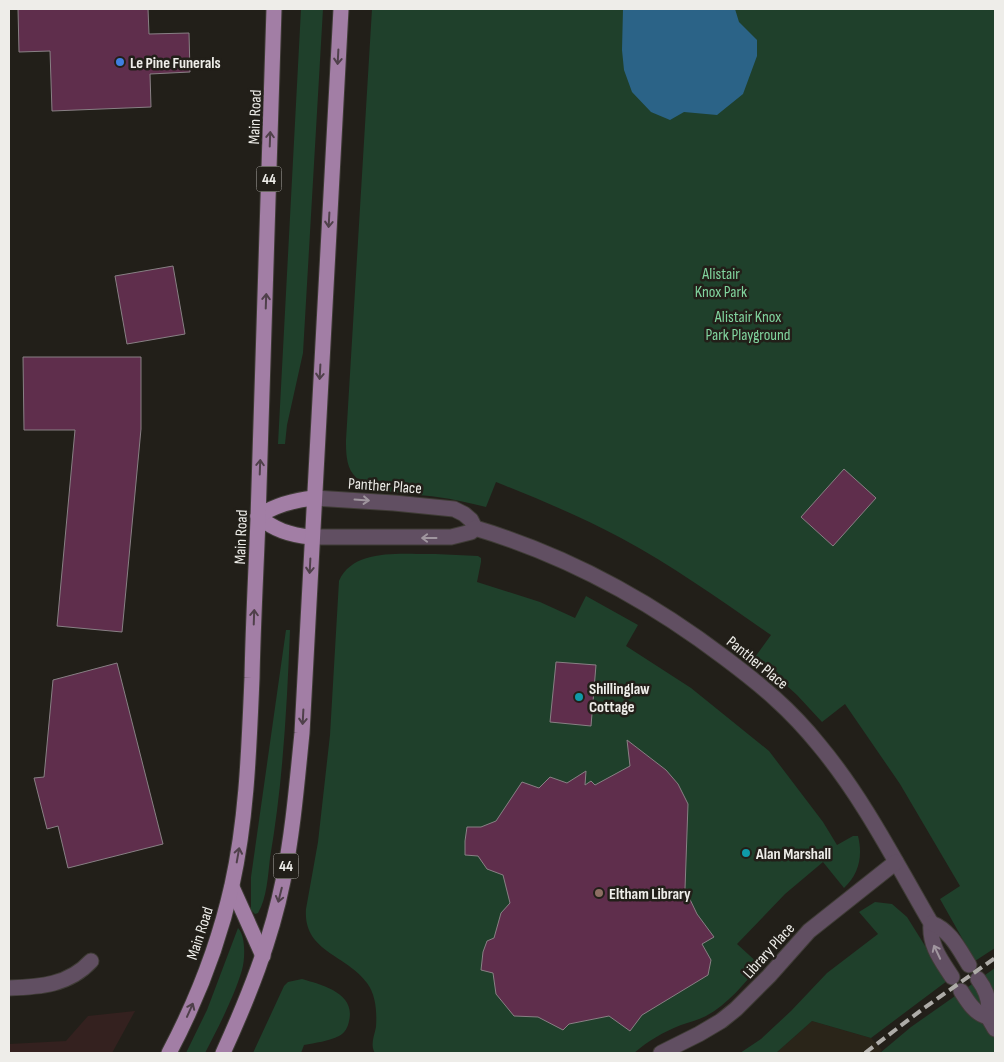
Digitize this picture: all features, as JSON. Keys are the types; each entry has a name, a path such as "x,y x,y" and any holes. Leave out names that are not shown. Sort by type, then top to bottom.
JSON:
{"main road":[{"name":"Main Road","path":"169,1053 194,1001 213,952 232,887 244,811 249,743 258,516 274,9"},
{"name":"44","path":"223,1053 242,1013 264,956 283,881 296,791 302,733 341,9"},
{"path":"312,537 296,536 281,532 268,525 258,516 284,503 314,498"},
{"path":"232,887 264,956"}],"street":[{"name":"Panther Place","path":"314,498 386,502 454,510 464,514 471,520 475,528 518,541 544,552 620,590 679,625 708,645 775,697 820,745 872,820 896,862 931,924 932,940 937,954 952,977"},
{"path":"312,537 451,537 471,532 475,528"},
{"name":"Library Place","path":"661,1053 699,1034 721,1021 736,1009 769,976 809,931 896,862"},
{"name":"Panther Place","path":"931,924 938,926 945,932 969,965"},
{"path":"9,988 40,987 56,983 82,970 91,961"},
{"path":"978,979 988,997 992,1023"},
{"path":"961,991 977,1012 992,1023"}],"shaded area":[{"path":"135,1011 112,1053 9,1053 9,1044 66,1041 88,1016"},
{"path":"812,1021 871,1038 882,1050 880,1053 776,1053"}],"green space":[{"path":"301,9 323,9 303,353 287,425 285,444 278,444"},
{"name":"Alistair Knox Park","path":"372,9 995,9 995,948 975,961 940,899 960,886 900,784 845,704 822,722 797,695 755,657 771,635 678,572 621,538 575,515 496,482 486,507 443,498 392,492 369,486 353,474 347,458 346,440"},
{"path":"395,554 478,556 481,558 481,562 477,582 540,602 575,618 586,596 638,625 626,646 691,688 769,751 823,822 837,845 853,836 858,836 859,864 853,877 844,888 823,862 785,894 737,944 760,965 735,993 706,1016 662,1034 634,1053 375,1053 373,1038 376,1027 376,1010 370,988 358,973 318,944 311,935 307,923 306,909 318,842 330,735 339,581 346,570 368,558"},
{"path":"286,630 290,630 289,658 284,744 278,801 268,879 261,907 258,913 255,914 251,910 251,877"},
{"path":"875,902 892,904 907,917 947,981 871,1038 812,1021 776,1053 740,1053 761,1039 827,973 878,934 859,912"},
{"path":"238,928 244,942 244,960 235,991 205,1053 186,1053 207,1010"},
{"path":"995,968 995,1053 880,1053 911,1027"},
{"path":"302,979 328,988 342,997 350,1011 346,1030 335,1038 304,1045 301,1053 253,1053 284,986 288,982"}],"water":[{"path":"623,9 735,9 739,22 757,40 757,56 743,94 717,115 684,112 670,120 651,112 632,92 624,70 622,50"}],"building":[{"name":"Le Pine Funerals","path":"18,9 148,9 149,34 189,33 190,72 150,74 151,107 52,111 50,51 19,52"},
{"path":"173,266 185,334 127,344 115,276"},
{"path":"23,357 141,357 141,429 122,632 57,626 75,430 24,430"},
{"path":"844,469 876,498 833,546 801,517"},
{"name":"Shillinglaw Cottage","path":"556,662 596,665 591,726 550,722"},
{"path":"117,663 163,844 68,868 58,826 47,829 34,778 44,777 53,680"},
{"name":"Eltham Library","path":"627,740 666,770 678,784 688,804 685,889 697,914 714,937 702,944 711,960 708,975 642,1015 630,1031 609,1016 569,1024 563,1030 538,1017 514,1016 496,994 493,973 481,970 483,952 487,941 494,938 501,913 510,903 503,875 487,869 478,856 465,855 467,827 481,827 496,821 522,782 539,788 550,777 567,783 586,771 585,785 591,781 595,785 630,766"}],"railway":[{"path":"865,1053 924,1008 995,958"}],"place":[{"name":"Le Pine Funerals","path":"120,62"},
{"name":"Shillinglaw Cottage","path":"579,697"},
{"name":"Alan Marshall","path":"746,853"},
{"name":"Eltham Library","path":"599,893"}],"park label":[{"name":"Alistair Knox Park Playground","path":"748,325"}]}
